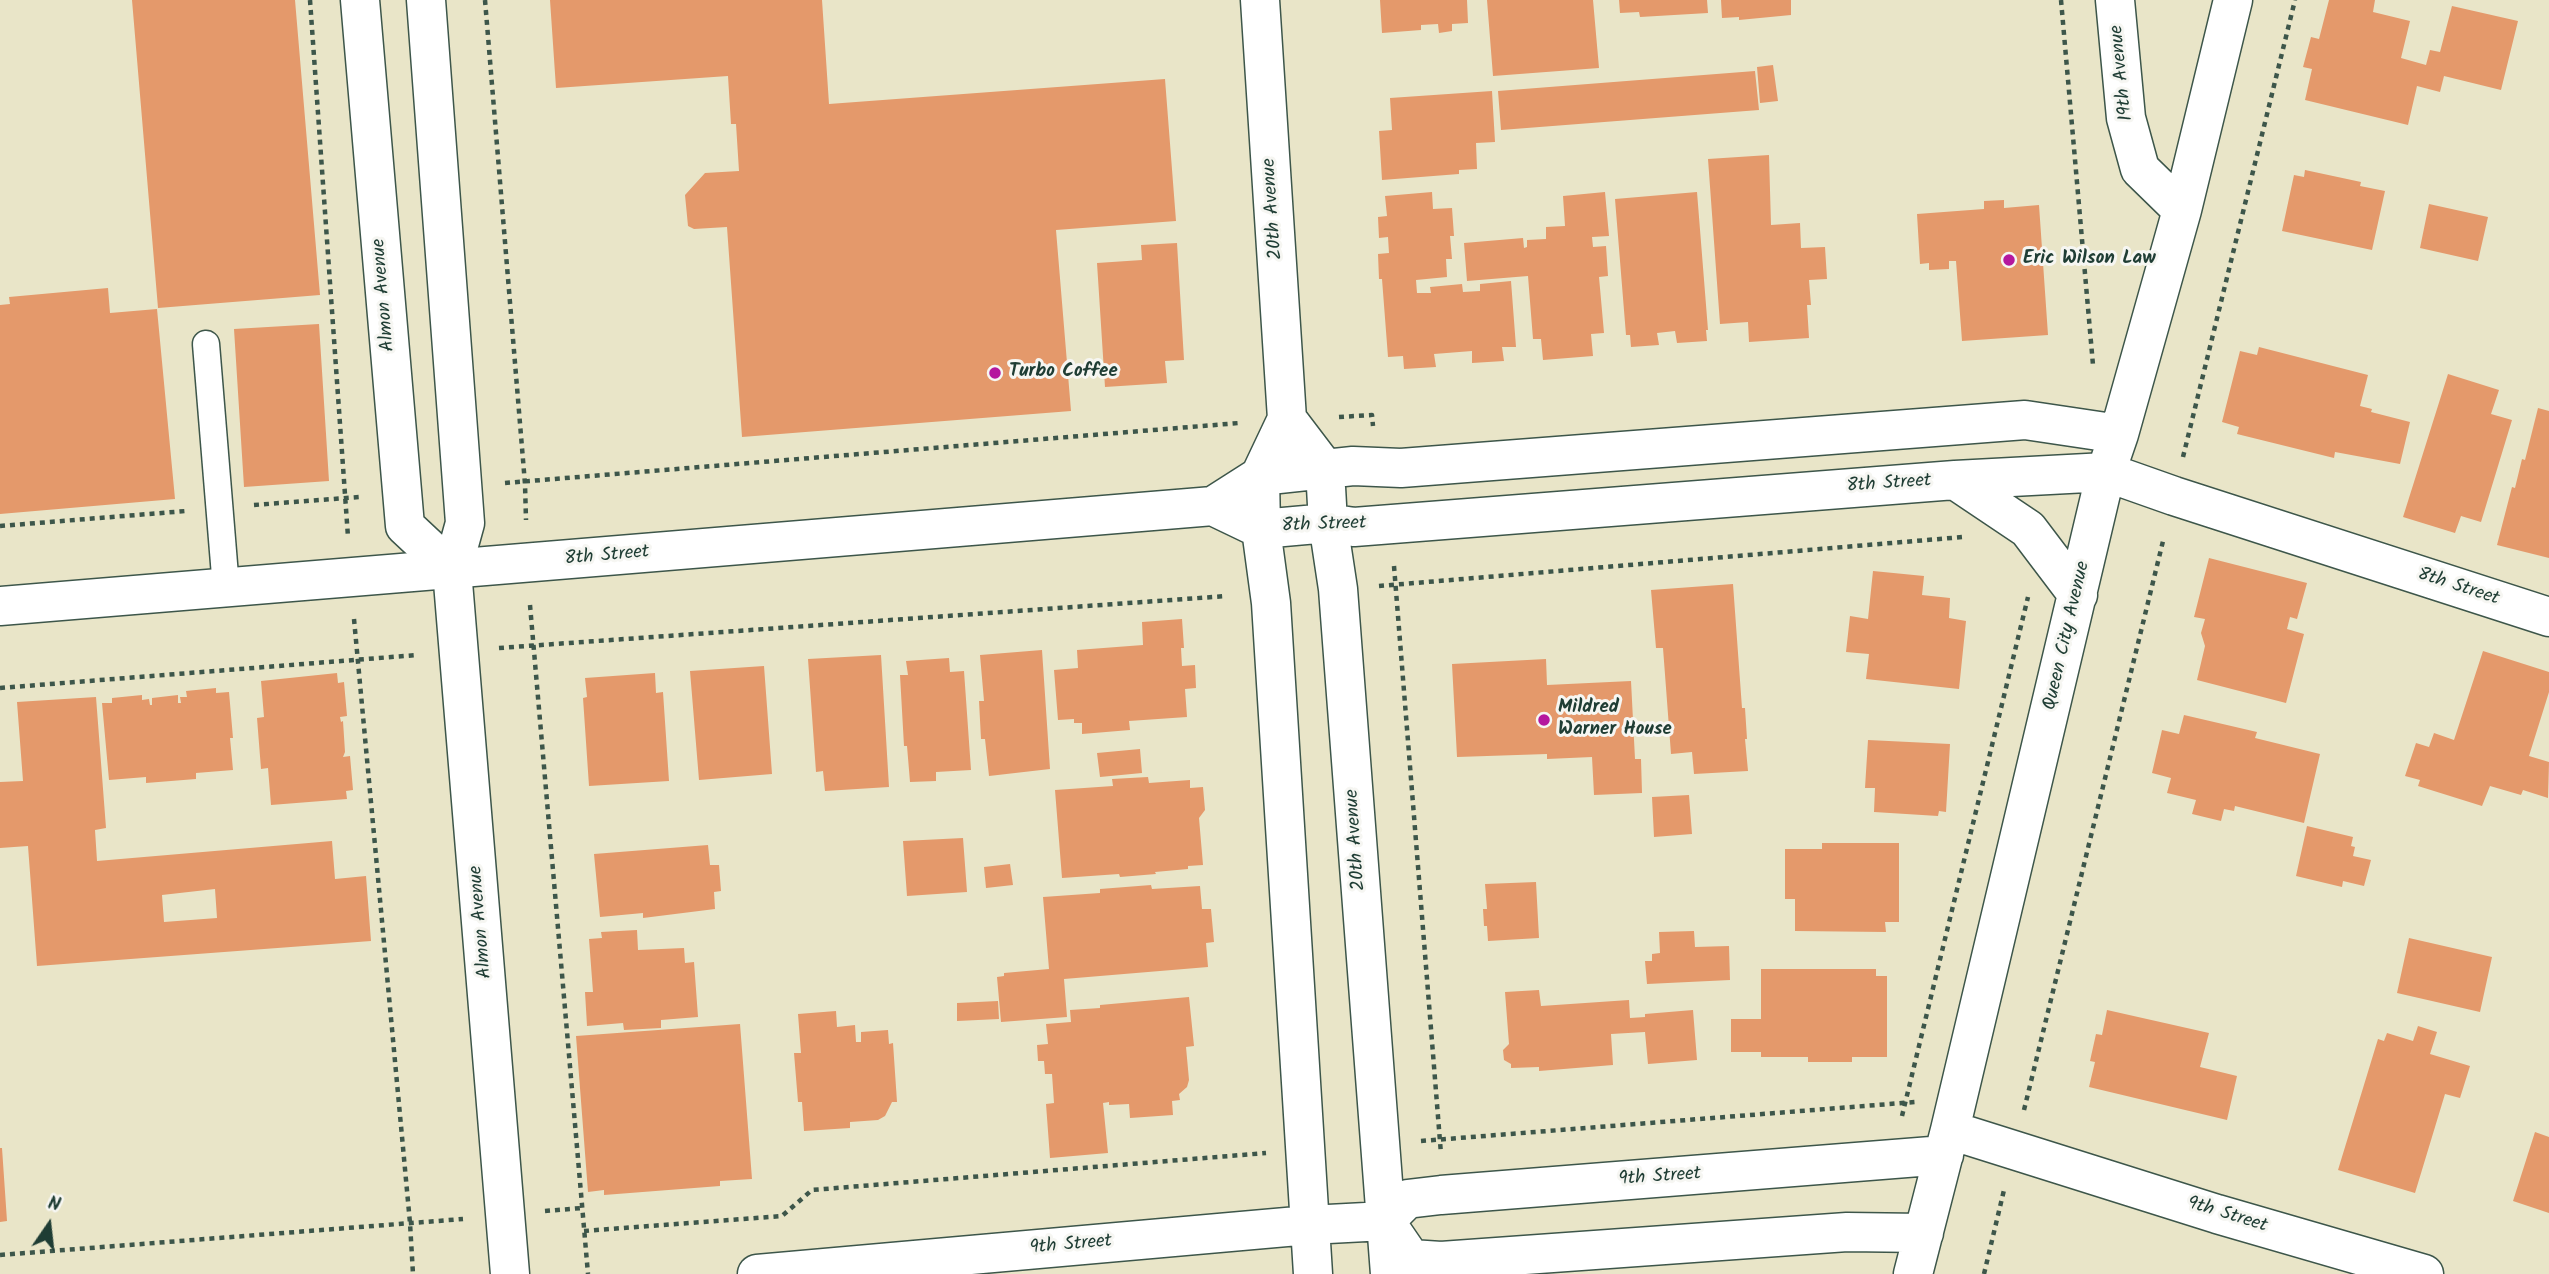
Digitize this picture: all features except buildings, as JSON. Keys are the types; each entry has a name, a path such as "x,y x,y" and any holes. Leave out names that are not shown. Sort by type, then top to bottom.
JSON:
{"street":[{"name":"Almon Avenue","path":"360,0 405,526 452,570"},
{"name":"Almon Avenue","path":"426,0 465,523 452,570 510,1274"},
{"name":"20th Avenue","path":"1260,0 1287,419 1260,476 1261,529 1270,593 1313,1274"},
{"name":"19th Avenue","path":"2115,0 2126,118 2140,169 2182,210"},
{"name":"Queen City Avenue","path":"1913,1274 1947,1142 2106,472 2182,210 2233,0"},
{"path":"1287,419 1325,469"},
{"name":"8th Street","path":"0,606 1213,506 1260,476 1353,466 1401,468 2025,420 2119,434"},
{"name":"20th Avenue","path":"1325,469 1328,523 1338,589 1390,1274"},
{"name":"8th Street","path":"1213,506 1261,529 1328,523 1354,527 1955,480 2106,472 2549,617"},
{"name":"8th Street","path":"1955,480 2028,529 2078,594"},
{"name":"9th Street","path":"757,1274 1309,1225 1385,1221 1407,1199 1947,1142 2014,1149 2424,1274"},
{"path":"1385,1221 1411,1259 1441,1261 1847,1232 1924,1233"}],"lane":[{"path":"206,344 226,588"}],"path":[{"path":"310,0 351,578 413,1274"},
{"path":"485,0 525,481 527,564 587,1274"},
{"path":"2061,0 2094,377"},
{"path":"1984,1274 2295,0"},
{"path":"462,488 1287,419 1372,415 1379,467"},
{"path":"0,526 403,493"},
{"path":"1389,523 1441,1159"},
{"path":"1338,589 1943,538 1975,539"},
{"path":"1899,1126 2031,586"},
{"path":"0,688 534,645 1270,593"},
{"path":"0,1255 582,1208"}],"place":[{"name":"Eric Wilson Law","path":"2009,260"},
{"name":"Turbo Coffee","path":"995,373"},
{"name":"Mildred Warner House","path":"1544,720"}]}
